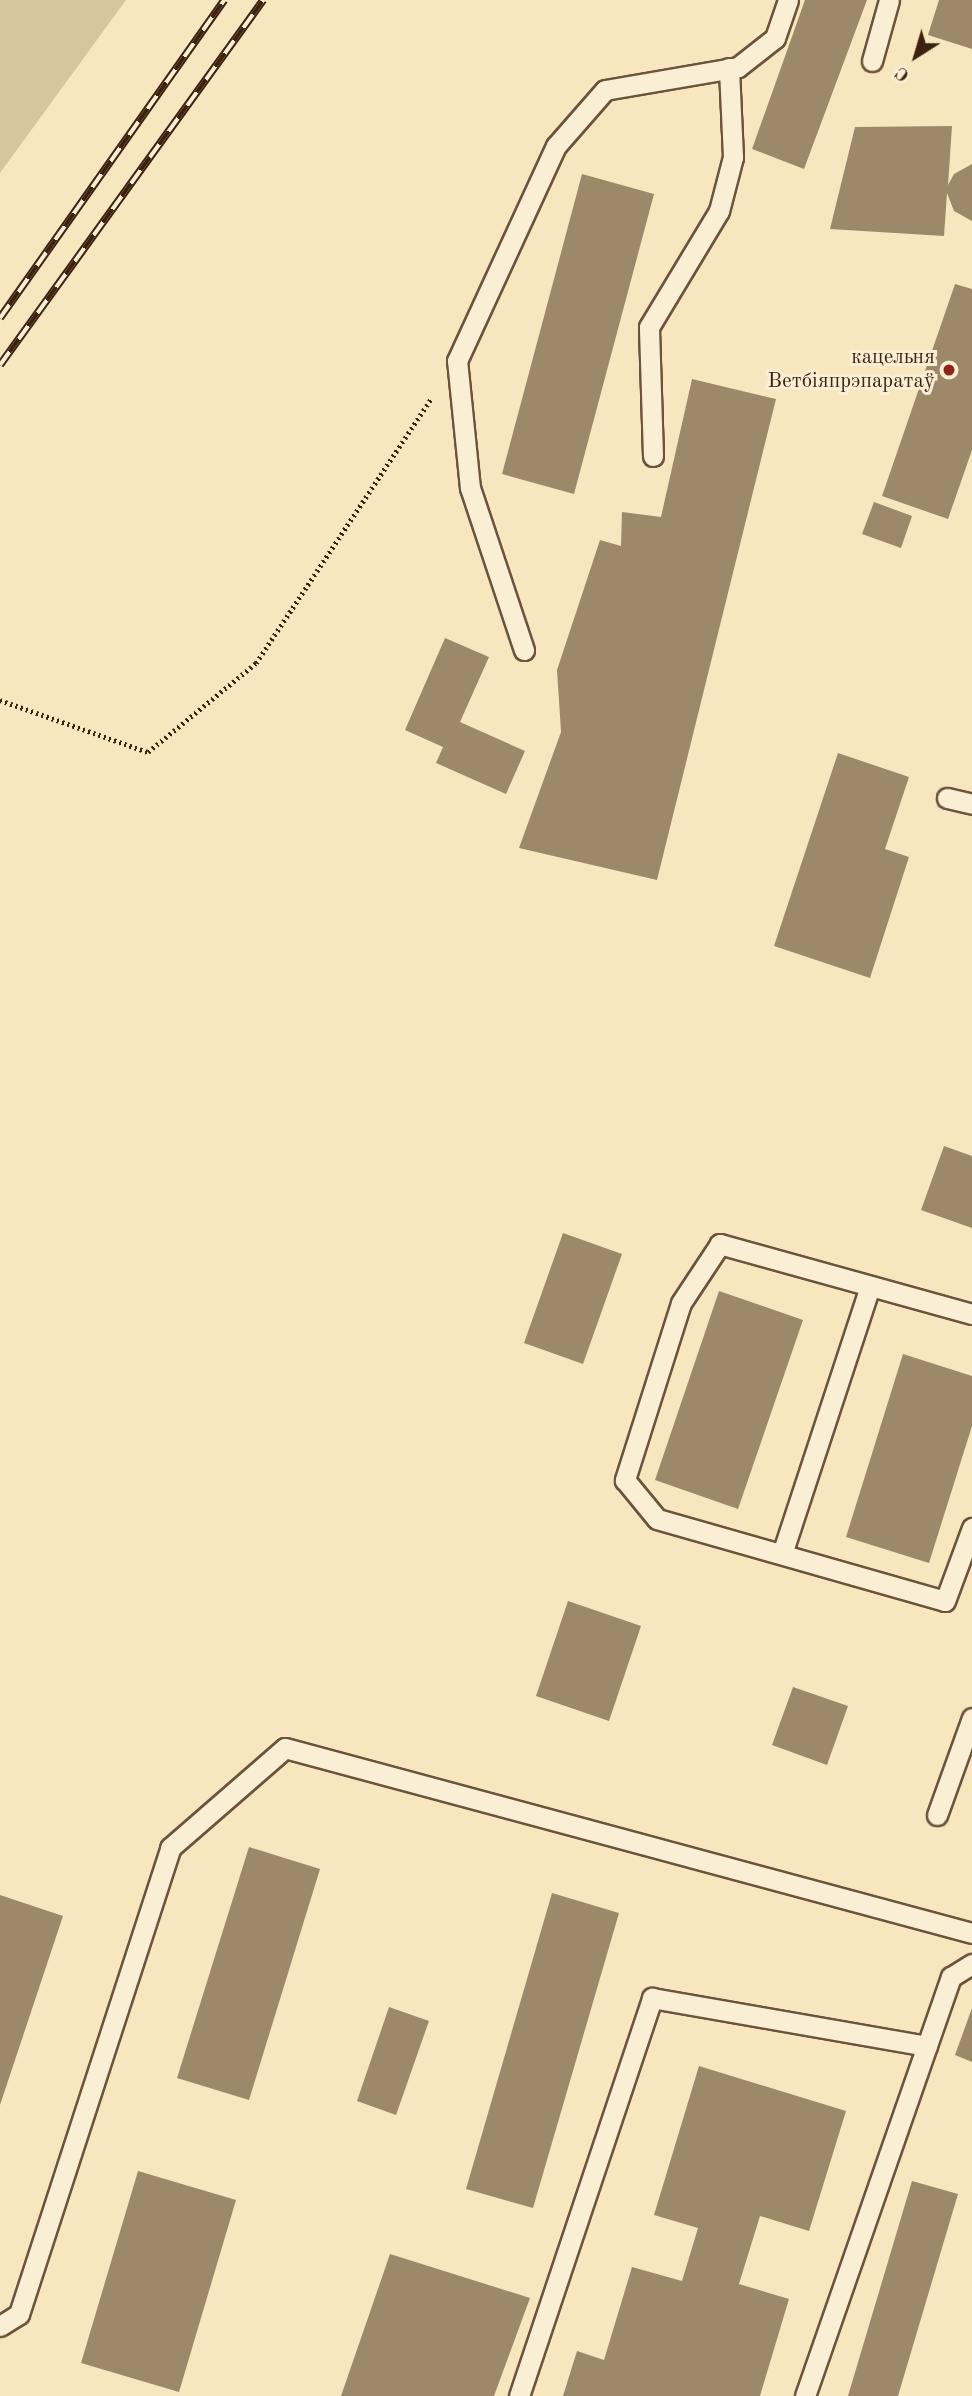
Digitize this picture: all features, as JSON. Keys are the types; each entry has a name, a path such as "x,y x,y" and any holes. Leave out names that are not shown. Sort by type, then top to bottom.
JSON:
{"lane":[{"path":"524,650 470,488 457,361 556,146 605,90 729,68 775,38 788,0"},
{"path":"872,61 889,0"},
{"path":"653,456 649,327 719,211 733,157 729,68"},
{"path":"947,798 972,804"},
{"path":"972,1314 720,1244 681,1303 625,1480 657,1519 945,1601 972,1528"},
{"path":"782,1554 870,1286"},
{"path":"937,1815 972,1718"},
{"path":"0,2326 19,2314 170,1848 285,1748 972,1933"},
{"path":"805,2396 951,1977 972,1964"},
{"path":"519,2396 652,1997 927,2046"}],"path":[{"path":"0,700 148,752 256,663 457,361"}],"shaded area":[{"path":"0,0 126,0 0,173"}],"building":[{"path":"805,0 867,0 804,169 752,149"},
{"path":"939,0 972,0 972,49 928,35"},
{"path":"952,126 948,185 954,174 972,164 972,221 954,211 947,193 944,236 830,229 855,127"},
{"path":"582,174 654,194 574,494 502,474"},
{"name":"кацельня Ветбіяпрэпаратаў","path":"955,284 972,289 972,450 948,519 882,496"},
{"path":"692,379 776,399 657,880 519,848 561,732 557,670 600,540 621,546 622,512 661,517"},
{"path":"874,502 912,516 901,548 862,534"},
{"path":"445,638 489,657 460,722 525,751 506,794 436,763 443,747 405,730"},
{"path":"838,753 909,777 885,849 909,857 870,978 774,946"},
{"path":"944,1146 972,1156 972,1228 921,1210"},
{"path":"563,1233 622,1254 583,1364 524,1343"},
{"path":"719,1291 803,1320 738,1509 655,1480"},
{"path":"903,1354 972,1376 972,1426 929,1563 846,1537"},
{"path":"568,1601 641,1626 609,1721 536,1696"},
{"path":"793,1687 848,1706 827,1765 772,1745"},
{"path":"249,1847 320,1869 249,2100 177,2078"},
{"path":"552,1893 619,1913 533,2208 466,2189"},
{"path":"0,1895 63,1916 0,2105"},
{"path":"389,2007 429,2021 396,2115 357,2101"},
{"path":"972,2008 972,2062 955,2055"},
{"path":"699,2066 846,2111 809,2231 760,2216 739,2284 789,2299 760,2396 563,2396 577,2351 604,2360 632,2267 682,2281 698,2228 654,2215"},
{"path":"138,2171 236,2200 179,2392 81,2363"},
{"path":"912,2181 958,2194 898,2396 848,2396"},
{"path":"390,2254 530,2298 494,2396 341,2396"}],"railway":[{"path":"0,318 224,0"},
{"path":"0,365 263,0"}],"place":[{"name":"кацельня Ветбіяпрэпаратаў","path":"949,370"}]}
